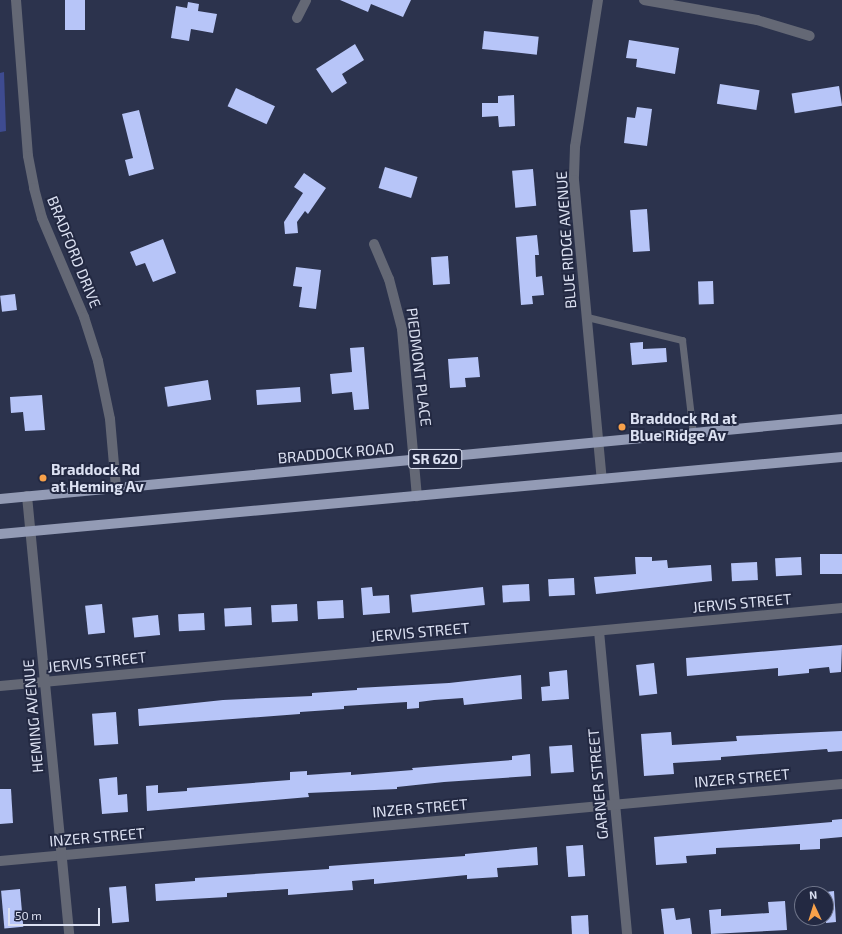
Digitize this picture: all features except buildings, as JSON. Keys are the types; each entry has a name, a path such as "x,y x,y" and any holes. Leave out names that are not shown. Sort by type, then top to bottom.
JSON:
{"main road":[{"name":"BRADDOCK ROAD","path":"0,498 599,444 842,419"},
{"name":"SR 620","path":"0,534 842,457"}],"street":[{"name":"BRADFORD DRIVE","path":"16,0 28,156 34,188 42,218 84,317 98,361 110,419 116,488"},
{"path":"297,18 306,0"},
{"name":"BLUE RIDGE AVENUE","path":"598,0 575,147 574,180 602,479"},
{"path":"644,0 757,20 810,36"},
{"name":"PIEDMONT PLACE","path":"374,244 389,279 402,329 417,496"},
{"name":"HEMING AVENUE","path":"28,496 69,934"},
{"name":"JERVIS STREET","path":"0,686 842,608"},
{"name":"GARNER STREET","path":"599,631 626,934"},
{"name":"INZER STREET","path":"0,861 842,784"}],"lane":[{"path":"587,317 682,340 693,434"}],"shaded area":[{"path":"4,72 6,131 0,132 0,73"}],"place":[{"name":"Braddock Rd at Blue Ridge Av","path":"622,427"},
{"name":"Braddock Rd at Heming Av","path":"43,478"}]}
